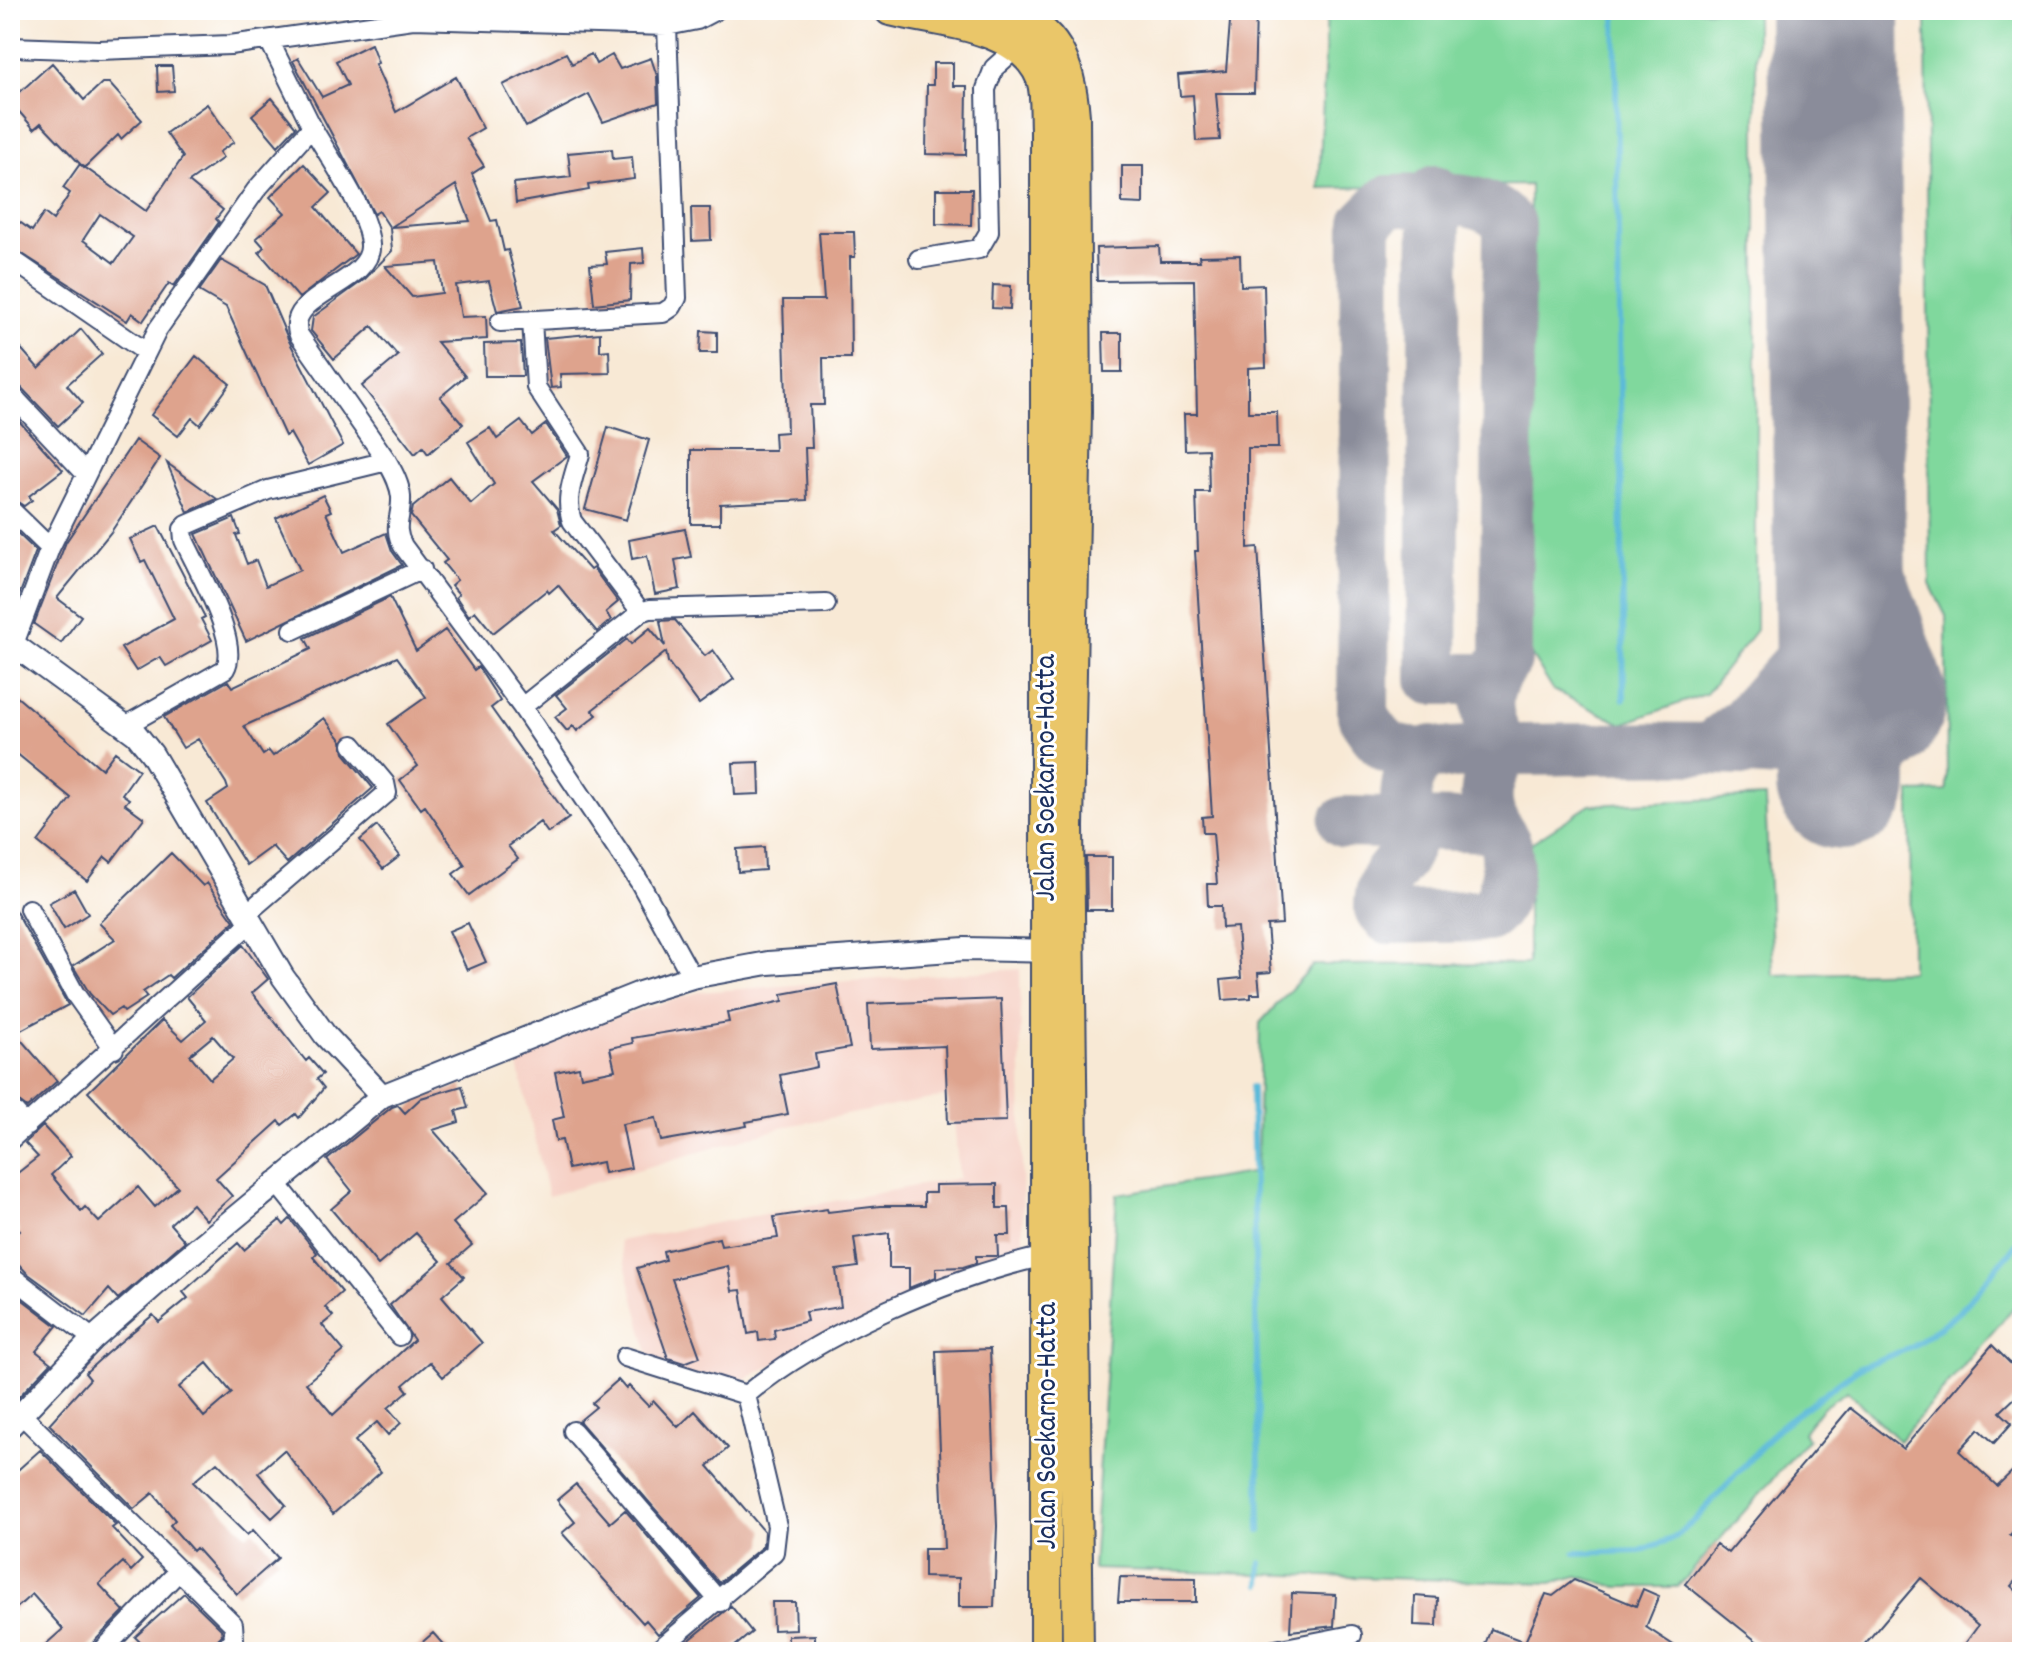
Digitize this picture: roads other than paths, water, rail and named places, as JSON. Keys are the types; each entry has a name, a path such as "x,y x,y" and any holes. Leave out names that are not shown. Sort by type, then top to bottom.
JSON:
{"highway":[{"path":"890,10 982,32 1029,37"},
{"name":"Jalan Soekarno-Hatta","path":"1005,10 1029,37 1043,81 1046,129 1057,951 1078,1652"},
{"name":"Jalan Soekarno-Hatta","path":"1046,1652 1045,1256 1057,951"}],"street":[{"path":"10,47 99,50 270,42 381,17 412,15 667,26 697,20 716,10"},
{"path":"500,322 663,313 672,307 677,298 667,26"},
{"path":"919,259 979,249 984,245 989,232 986,89 994,68 1029,37"},
{"path":"270,42 312,127 364,220 370,250 364,264 299,313 296,327 387,461 401,495 396,534 456,622 522,707 639,881 692,977"},
{"path":"312,127 256,190 158,329 50,548 12,643 125,726 152,754 283,977 325,1035 382,1096"},
{"path":"10,258 146,352"},
{"path":"532,320 536,387 580,454 571,477 568,507 572,521 641,612"},
{"path":"10,393 86,474"},
{"path":"125,726 225,669 230,662 229,639 184,540 183,529 268,490 387,461"},
{"path":"10,509 50,548"},
{"path":"293,630 422,569"},
{"path":"522,707 641,612 657,607 826,604"},
{"path":"10,1140 114,1049 248,919 387,793 385,783 353,745"},
{"path":"29,909 75,994 114,1049"},
{"path":"222,1652 234,1639 233,1624 15,1420 93,1339 275,1181 382,1096 640,993 692,977 768,963 965,949 1057,951"},
{"path":"10,1107 27,1126"},
{"path":"275,1181 399,1336"},
{"path":"746,1395 816,1349 913,1299 1002,1266 1045,1256"},
{"path":"10,1275 93,1339"},
{"path":"625,1357 746,1395"},
{"path":"656,1652 766,1561 778,1539 746,1395"},
{"path":"573,1431 720,1602"},
{"path":"101,1652 178,1572"},
{"path":"1265,1652 1352,1635"}],"waterway":[{"path":"1615,10 1624,699"},
{"path":"1252,1087 1260,1531"},
{"path":"1575,1553 1640,1551 1674,1538 1695,1520 1779,1427 1860,1367 1912,1347 1957,1314 2022,1238"},
{"path":"1260,1584 1261,1563"}]}
